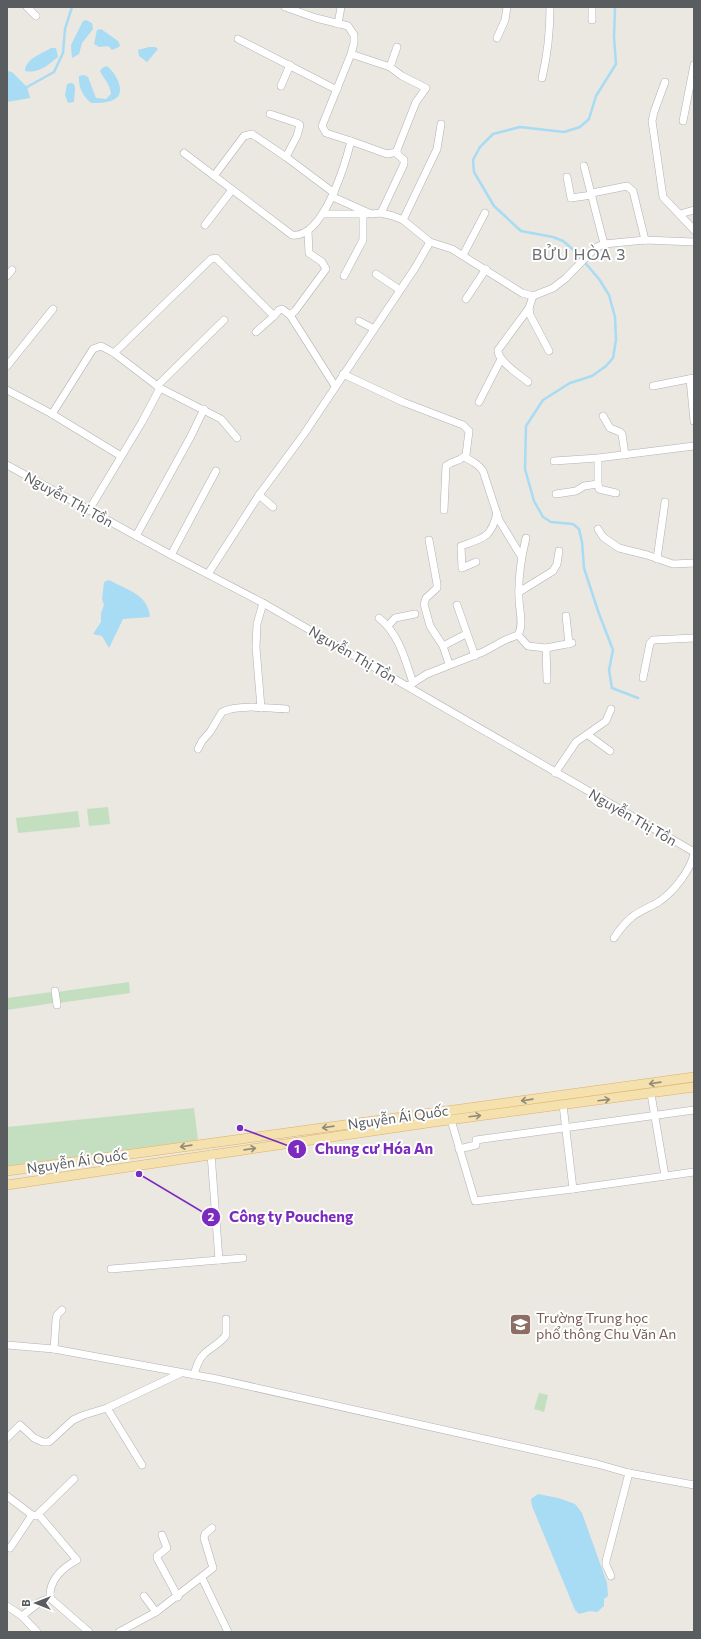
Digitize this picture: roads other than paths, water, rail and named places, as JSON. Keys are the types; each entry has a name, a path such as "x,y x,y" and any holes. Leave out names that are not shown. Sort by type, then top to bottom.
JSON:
{"main road":[{"name":"Nguyễn Ái Quốc","path":"7,1171 694,1077"},
{"name":"Nguyễn Ái Quốc","path":"7,1185 451,1120 694,1088"},
{"path":"210,1143 211,1154"}],"street":[{"path":"27,7 36,16"},
{"path":"286,7 316,18 348,26 354,35 351,54 322,126 323,130 326,133 387,154 397,152"},
{"path":"338,24 341,7"},
{"path":"497,38 505,20 507,7"},
{"path":"542,78 549,46 550,7"},
{"path":"592,7 592,20"},
{"path":"238,39 337,90"},
{"path":"390,67 396,47"},
{"path":"351,54 390,67 402,76 426,88 414,106 397,152"},
{"path":"281,86 290,65"},
{"path":"683,121 694,65"},
{"path":"665,82 652,121 664,197 694,230"},
{"path":"270,114 297,123 300,126 297,136 286,157"},
{"path":"403,220 437,149 441,124"},
{"path":"214,176 244,136 252,134 286,157 333,195 367,214"},
{"path":"184,153 292,235 302,235 308,231 323,214 333,195 351,141"},
{"path":"381,213 404,164 404,160 397,152"},
{"path":"584,166 604,244"},
{"path":"567,177 571,198 627,186 631,188 633,190 645,240"},
{"path":"205,225 232,190"},
{"path":"680,214 694,210"},
{"path":"323,214 381,213 403,220 430,242 452,249 522,293 533,296 553,288 566,278 586,255 595,248 604,244 645,240 694,242"},
{"path":"463,256 485,213"},
{"path":"344,276 363,240 367,214"},
{"path":"290,315 326,270 325,265 309,253 308,231"},
{"path":"208,574 259,495 304,434 400,290 430,242"},
{"path":"114,353 213,258 216,258 274,316"},
{"path":"466,299 486,269"},
{"path":"7,276 12,270"},
{"path":"376,274 400,290"},
{"path":"528,382 501,359 498,354 498,350 529,308 533,296"},
{"path":"529,308 530,315 549,351"},
{"path":"7,366 53,309"},
{"path":"256,332 279,310 282,309 290,315 335,386"},
{"path":"89,510 142,422 158,387 224,320"},
{"path":"359,321 374,329"},
{"path":"52,414 93,349 101,346 114,353 158,387 204,409 221,419 237,438"},
{"path":"480,402 501,359"},
{"path":"343,374 403,402 464,425 469,431 466,455 464,457"},
{"path":"653,386 692,378 694,421"},
{"path":"7,390 52,414 122,456"},
{"path":"136,536 191,436 204,409"},
{"path":"603,416 610,428 622,434 625,455"},
{"path":"554,461 598,458 694,446"},
{"path":"444,510 446,466 454,460 464,457 480,467 483,472 502,527 521,556"},
{"path":"598,458 599,489 616,493"},
{"name":"Nguyễn Thị Tồn","path":"7,465 410,684 555,773 694,853"},
{"path":"171,555 216,472"},
{"path":"556,494 576,491 584,486 598,484"},
{"path":"259,495 273,506"},
{"path":"657,559 665,502"},
{"path":"476,562 462,568 462,546 484,537 491,532 497,513"},
{"path":"598,529 603,537 614,545 673,564 694,563"},
{"path":"518,635 521,626 519,592 521,556 526,538"},
{"path":"429,540 437,584 436,588 426,598 424,604 430,626 442,646 449,664"},
{"path":"519,592 553,571 557,564 559,551"},
{"path":"260,708 256,647 257,624 262,603"},
{"path":"457,604 466,634 475,656"},
{"path":"388,626 395,618 414,614"},
{"path":"518,635 528,646 546,648 570,644 566,616"},
{"path":"379,618 388,626 403,652 410,684 449,664 475,656 505,640 518,635"},
{"path":"442,646 466,634"},
{"path":"643,678 650,643 653,640 694,638"},
{"path":"546,648 547,680"},
{"path":"198,750 202,741 210,732 222,712 230,709 286,709"},
{"path":"555,773 579,738 588,735 606,721 610,709"},
{"path":"588,735 610,751"},
{"path":"614,938 622,926 633,917 668,895 690,868 694,853"},
{"path":"54,990 57,1005"},
{"path":"651,1094 665,1176"},
{"path":"563,1105 573,1189"},
{"path":"460,1149 476,1146 476,1140 566,1129 694,1110"},
{"path":"451,1120 476,1201 694,1172"},
{"path":"211,1154 218,1260"},
{"path":"112,1269 243,1258"},
{"path":"54,1349 57,1315 62,1310"},
{"path":"194,1375 201,1357 218,1344 226,1335 226,1318"},
{"path":"7,1345 54,1349 216,1379 597,1464 629,1473 694,1485"},
{"path":"158,1368 164,1381"},
{"path":"7,1438 20,1425 34,1438 43,1442 49,1442 73,1420 106,1408 181,1373"},
{"path":"106,1408 142,1464"},
{"path":"610,1576 606,1561 629,1473"},
{"path":"10,1548 35,1515 74,1479"},
{"path":"7,1496 35,1515 76,1560 64,1567 58,1574 50,1588 50,1598 89,1632"},
{"path":"119,1632 156,1612 178,1597 213,1567 204,1538 205,1534 212,1528"},
{"path":"162,1535 167,1548 157,1556 157,1558 178,1597"},
{"path":"202,1578 228,1632"},
{"path":"144,1596 156,1612"},
{"path":"22,1616 43,1600 50,1598"},
{"path":"7,1606 22,1616 34,1631"}],"water":[{"path":"86,20 92,23 93,29 82,43 79,54 72,58 71,45 83,21"},
{"path":"101,29 118,41 120,45 119,47 112,50 108,46 99,47 94,44 97,30"},
{"path":"155,47 158,49 147,62 139,56 138,50"},
{"path":"51,48 56,48 58,57 47,66 39,70 30,72 25,71 31,60"},
{"path":"107,66 117,78 120,93 111,101 91,103 82,91 79,84 79,76 84,75 88,77 96,98 106,99 111,94 108,84 100,71 102,68"},
{"path":"7,71 12,72 27,87 30,98 7,102"},
{"path":"67,84 74,84 75,88 74,102 68,103 65,95"},
{"path":"109,580 141,598 148,609 150,617 123,619 109,648 102,636 93,634 101,622 101,613 104,605 102,599 104,582"},
{"path":"538,1494 558,1498 575,1504 582,1513 607,1583 608,1596 604,1599 604,1606 597,1612 590,1611 579,1614 575,1610 532,1506 531,1499"}],"waterway":[{"path":"27,87 54,72 63,53 65,29 72,7"},
{"path":"615,7 614,37 616,64 596,96 589,119 580,127 564,132 520,127 493,134 480,147 473,160 474,172 494,206 521,231 553,237 563,241 576,252 599,279 609,295 615,317 616,340 613,358 606,366 592,376 570,383 543,400 526,426 525,469 534,501 543,517 551,522 573,524 579,529 582,542 584,568 613,650 609,670 612,688 638,698"}],"place":[{"name":"Chung cư Hóa An","path":"240,1128"},
{"name":"Công ty Poucheng","path":"139,1174"},
{"name":"Trường Trung học phổ thông Chu Văn An","path":"520,1325"}],"district":[{"name":"BỬU HÒA 3","path":"579,253"}]}
